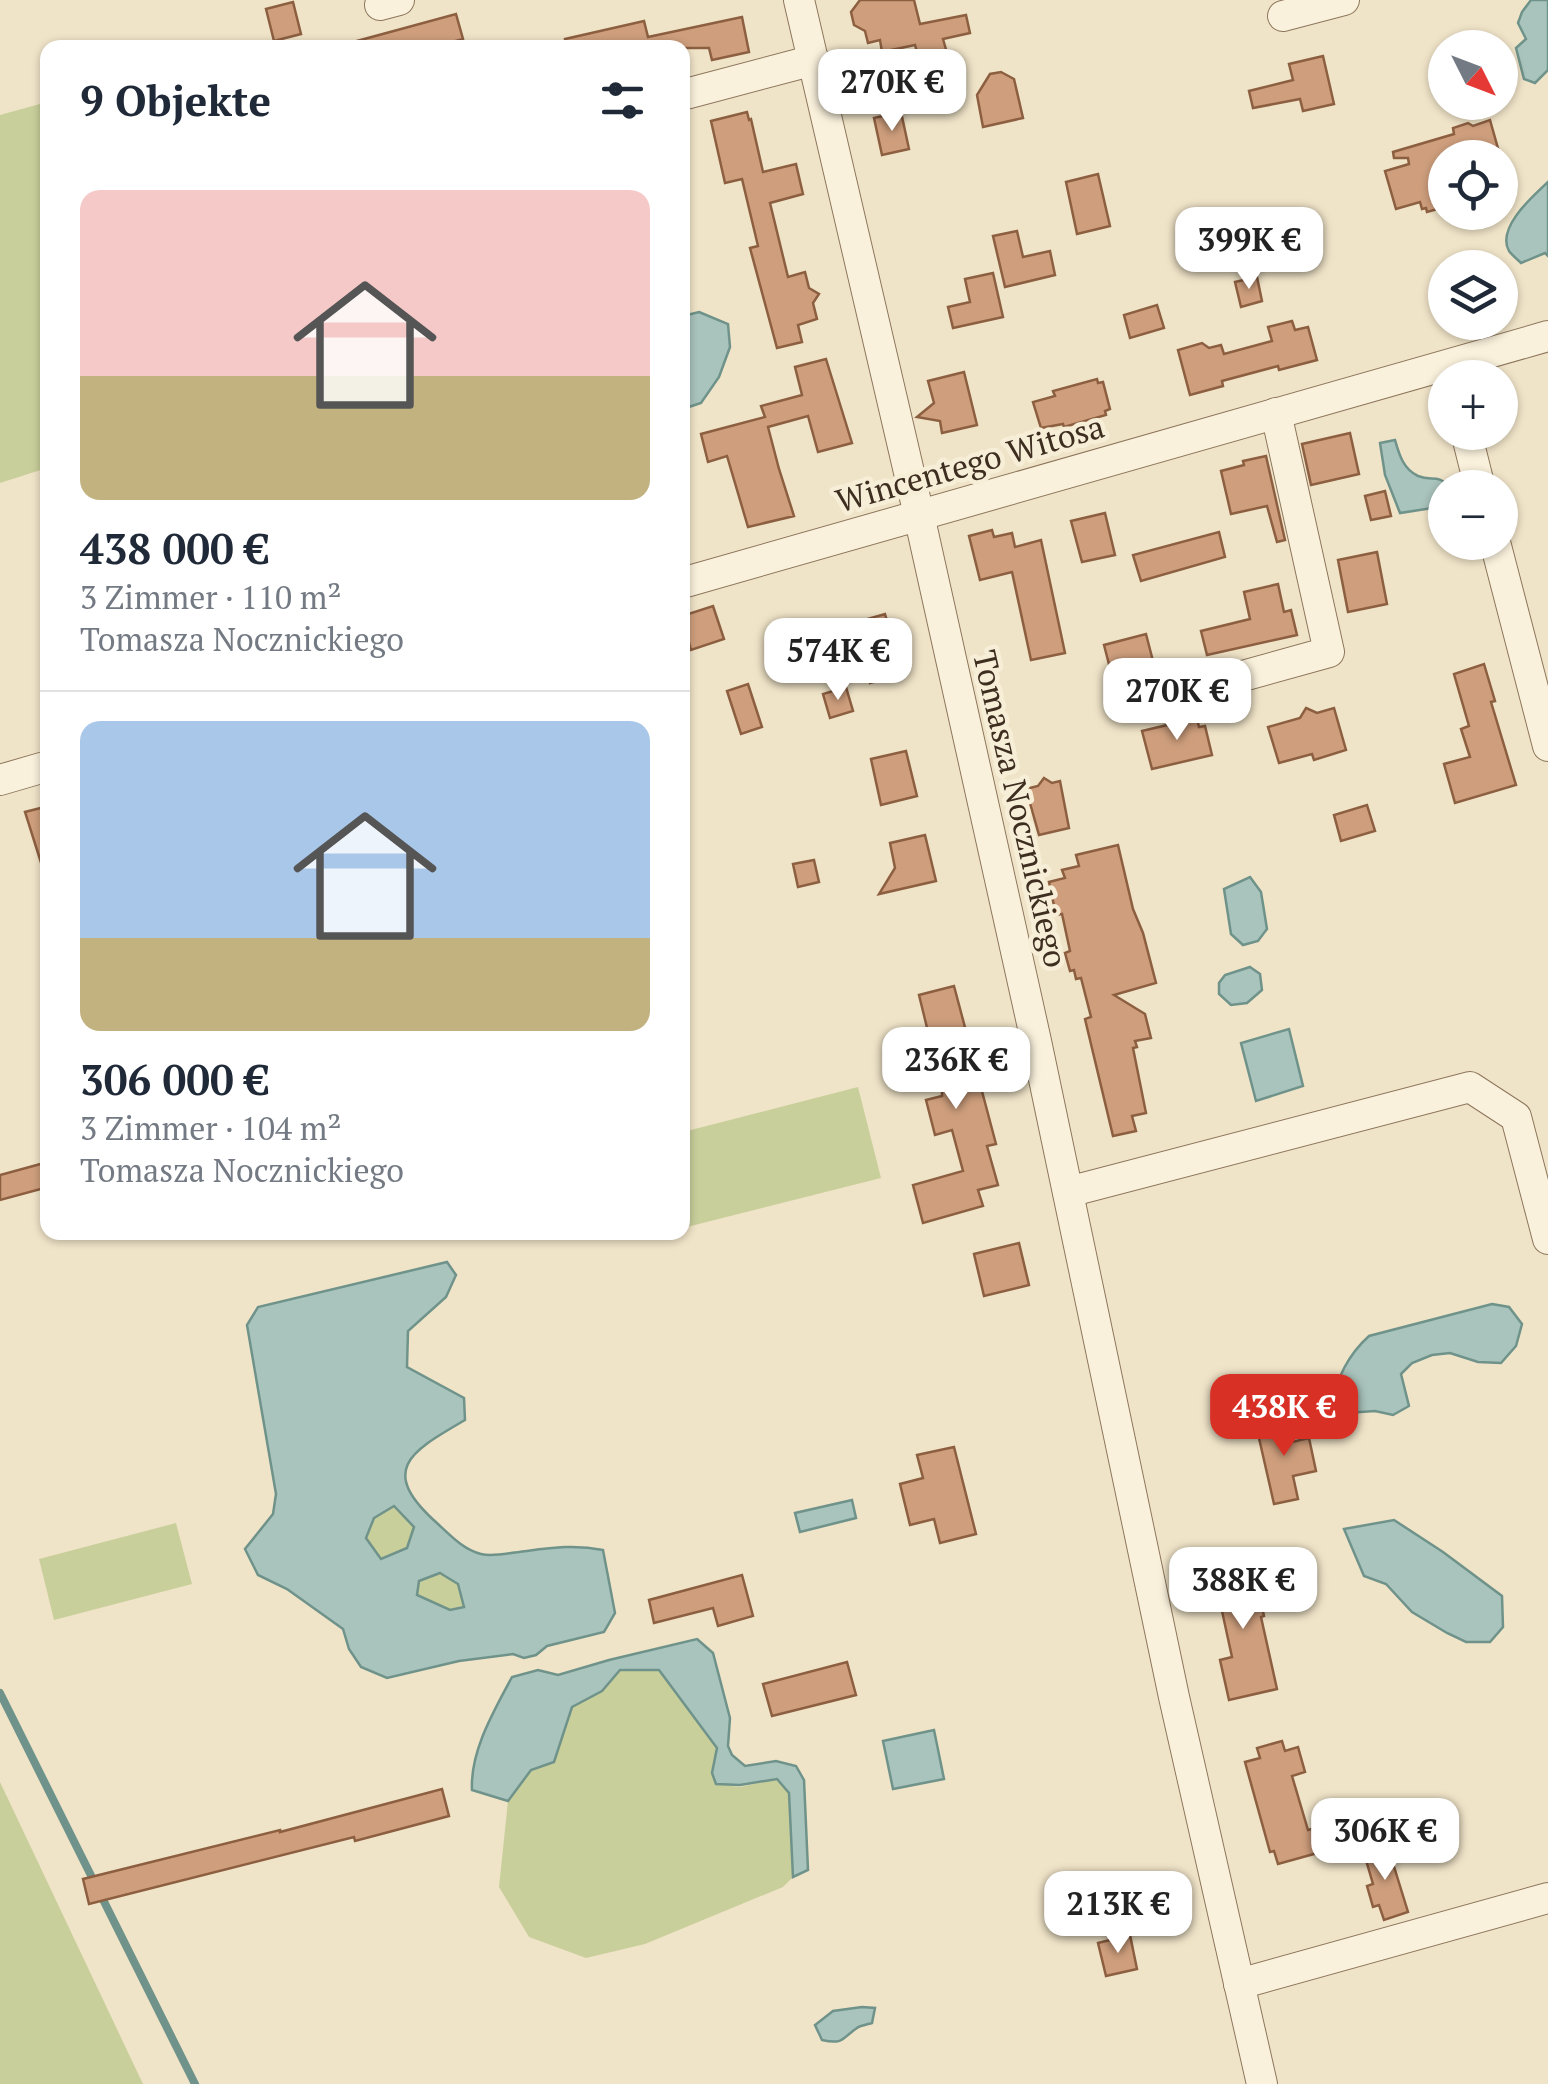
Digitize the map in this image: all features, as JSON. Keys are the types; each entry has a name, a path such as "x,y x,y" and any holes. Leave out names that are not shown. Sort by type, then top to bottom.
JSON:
{"street":[{"name":"Tomasza Nocznickiego","path":"799,0 919,515 1174,1696 1262,2084"},
{"path":"1283,16 1344,0"},
{"path":"690,93 814,60"},
{"name":"Wincentego Witosa","path":"1481,360 1548,336"},
{"name":"Wincentego Witosa","path":"690,581 1276,413 1428,376"},
{"path":"1196,689 1329,652 1276,413"},
{"path":"1500,560 1548,746"},
{"path":"0,780 40,768"},
{"path":"1068,1192 1470,1087 1516,1117 1548,1239"},
{"path":"1239,1984 1548,1898"}],"green space":[{"path":"40,104 40,470 0,483 0,115"},
{"path":"858,1087 881,1178 690,1226 690,1130"},
{"path":"393,1506 414,1526 407,1548 381,1559 366,1538 374,1518"},
{"path":"176,1523 192,1584 54,1620 39,1559"},
{"path":"441,1573 458,1584 465,1607 450,1610 417,1595 419,1581"},
{"path":"620,1670 660,1670 717,1748 712,1773 716,1784 740,1787 777,1779 789,1793 793,1877 783,1887 645,1944 586,1958 529,1937 499,1887 508,1801 531,1769 554,1761 571,1707 602,1691"},
{"path":"0,1782 143,2084 0,2084"}],"water":[{"path":"1531,0 1548,0 1548,70 1535,83 1524,79 1518,56 1518,46 1526,39 1518,23"},
{"path":"1548,182 1548,256 1545,253 1521,263 1518,250 1509,250 1506,242 1509,230 1518,230 1518,213"},
{"path":"699,312 728,324 730,347 719,377 701,403 690,407 690,314"},
{"path":"1395,440 1402,461 1413,473 1428,478 1428,509 1400,513 1385,475 1380,443"},
{"path":"1250,877 1261,892 1267,929 1258,941 1243,945 1231,934 1224,889"},
{"path":"1250,967 1260,974 1262,990 1247,1003 1231,1005 1219,994 1219,983 1225,975"},
{"path":"1289,1029 1303,1086 1256,1101 1241,1043"},
{"path":"447,1262 456,1275 446,1297 408,1331 407,1367 464,1398 465,1420 416,1453 405,1476 409,1489 419,1505 453,1538 481,1554 561,1547 603,1550 615,1613 604,1632 547,1646 524,1658 513,1654 459,1661 387,1678 361,1667 349,1649 343,1629 287,1589 258,1575 245,1549 273,1514 276,1494 247,1325 258,1307","holes":["394,1506 414,1527 407,1548 381,1559 366,1538 374,1518","440,1573 458,1584 464,1607 450,1610 417,1595 419,1581"]},
{"path":"1492,1304 1509,1307 1522,1324 1516,1346 1501,1363 1478,1362 1450,1353 1432,1355 1412,1363 1401,1374 1409,1406 1393,1415 1375,1411 1346,1413 1333,1407 1344,1368 1369,1336"},
{"path":"852,1500 856,1518 800,1532 795,1513"},
{"path":"1394,1520 1502,1596 1503,1627 1490,1642 1466,1642 1447,1633 1412,1612 1386,1584 1364,1576 1344,1529"},
{"path":"697,1639 713,1653 730,1718 728,1746 732,1755 745,1766 776,1761 796,1766 804,1780 808,1870 793,1877 789,1793 777,1779 716,1784 712,1773 717,1748 659,1670 620,1670 602,1691 572,1707 554,1762 531,1770 508,1801 472,1790 479,1746 512,1677 538,1670 558,1675"},
{"path":"934,1730 944,1779 893,1789 883,1741"},
{"path":"875,2008 872,2023 858,2027 839,2041 822,2040 815,2025 833,2011"}],"building":[{"path":"860,0 914,0 920,24 966,15 970,33 943,39 951,67 923,75 915,45 882,52 880,40 868,43 865,31 854,25 851,12"},
{"path":"293,2 301,34 274,40 266,9"},
{"path":"456,14 463,39 459,40 361,40"},
{"path":"742,17 749,52 712,60 709,48 690,48 690,40 565,39 644,21 648,37"},
{"path":"1323,56 1334,104 1303,111 1300,99 1253,108 1249,91 1293,80 1289,64"},
{"path":"1001,72 1014,79 1023,118 983,127 977,95 990,74"},
{"path":"747,112 763,172 796,164 803,194 770,203 788,277 805,272 809,288 819,294 813,303 817,319 798,325 802,342 777,348 750,248 758,246 742,179 725,183 711,121"},
{"path":"901,112 909,149 882,155 874,118"},
{"path":"1490,120 1496,140 1434,140 1454,134 1453,128 1468,123 1473,126"},
{"path":"1428,142 1428,212 1420,202 1396,209 1385,171 1409,164 1408,158 1394,158 1393,152"},
{"path":"1098,174 1110,226 1077,234 1066,182"},
{"path":"1017,231 1023,257 1050,251 1055,275 1005,287 993,236"},
{"path":"993,273 1003,317 953,328 948,307 970,302 965,279"},
{"path":"1257,277 1262,301 1241,307 1235,282"},
{"path":"1157,305 1164,328 1130,338 1124,315"},
{"path":"1292,321 1295,330 1308,327 1317,360 1222,381 1223,386 1190,395 1178,350 1202,343 1209,348 1221,345 1224,354 1272,341 1268,327"},
{"path":"826,359 852,443 818,452 808,416 768,427 794,516 748,527 727,456 708,462 701,434 765,417 761,406 802,395 795,367"},
{"path":"964,372 977,425 942,433 940,421 917,417 934,403 928,381"},
{"path":"1097,379 1098,383 1103,382 1110,409 1105,411 1106,415 1064,427 1063,424 1041,428 1033,402 1055,396 1053,391"},
{"path":"1350,433 1359,474 1311,485 1302,444"},
{"path":"1266,456 1285,540 1277,542 1267,506 1231,514 1221,471"},
{"path":"1385,491 1391,516 1371,520 1365,496"},
{"path":"1105,513 1115,555 1082,562 1071,521"},
{"path":"992,530 994,537 1012,533 1015,547 1041,540 1065,653 1031,660 1012,572 980,580 969,536"},
{"path":"1219,532 1225,557 1141,581 1133,555"},
{"path":"1377,552 1387,604 1348,612 1338,560"},
{"path":"1278,584 1284,612 1291,610 1297,635 1207,655 1201,631 1250,619 1244,592"},
{"path":"713,606 724,639 691,650 690,613"},
{"path":"885,614 902,674 870,683 853,623"},
{"path":"1146,634 1153,661 1111,672 1104,645"},
{"path":"1484,664 1516,785 1455,803 1444,764 1470,757 1461,729 1469,726 1454,674"},
{"path":"748,684 762,727 741,734 727,691"},
{"path":"846,687 853,711 830,718 823,694"},
{"path":"1306,708 1317,713 1334,708 1346,750 1314,760 1312,754 1279,763 1268,727 1300,718"},
{"path":"1197,718 1199,727 1205,726 1212,755 1152,769 1142,731"},
{"path":"906,751 917,796 881,805 871,759"},
{"path":"1044,778 1052,783 1060,781 1069,828 1039,835 1026,789 1038,786"},
{"path":"1367,805 1375,831 1341,841 1334,815"},
{"path":"40,808 40,860 25,812"},
{"path":"925,835 936,881 879,894 895,868 890,843"},
{"path":"1118,845 1156,983 1114,995 1145,1014 1151,1038 1135,1041 1137,1047 1133,1048 1146,1113 1132,1116 1136,1131 1113,1136 1085,1019 1091,1017 1081,978 1076,979 1074,970 1070,971 1062,914 1056,915 1049,882 1065,878 1062,870 1079,866 1076,855"},
{"path":"814,860 819,882 798,887 793,864"},
{"path":"954,986 996,1144 987,1146 998,1185 978,1190 983,1206 923,1223 913,1185 963,1171 952,1130 935,1135 926,1100 942,1096 942,1089 919,995"},
{"path":"40,1164 40,1189 0,1200 0,1175"},
{"path":"1019,1243 1029,1285 984,1296 974,1254"},
{"path":"1287,1418 1292,1442 1309,1438 1316,1471 1293,1476 1298,1499 1274,1504 1256,1425"},
{"path":"954,1447 976,1534 940,1543 934,1519 910,1525 900,1484 923,1478 917,1455"},
{"path":"1246,1557 1251,1581 1256,1580 1277,1689 1229,1700 1220,1660 1232,1657 1212,1565"},
{"path":"742,1575 753,1616 718,1626 713,1608 654,1623 649,1600"},
{"path":"847,1662 856,1695 772,1716 763,1684"},
{"path":"1282,1741 1285,1751 1298,1747 1305,1772 1292,1776 1308,1830 1315,1828 1321,1852 1278,1864 1274,1851 1270,1852 1245,1762 1260,1758 1257,1748"},
{"path":"442,1789 449,1816 89,1904 83,1879"},
{"path":"1387,1844 1408,1912 1384,1920 1379,1905 1373,1907 1367,1886 1373,1884 1363,1850"},
{"path":"1130,1935 1137,1969 1106,1976 1098,1943"}],"waterway":[{"path":"0,1693 195,2084"}]}
